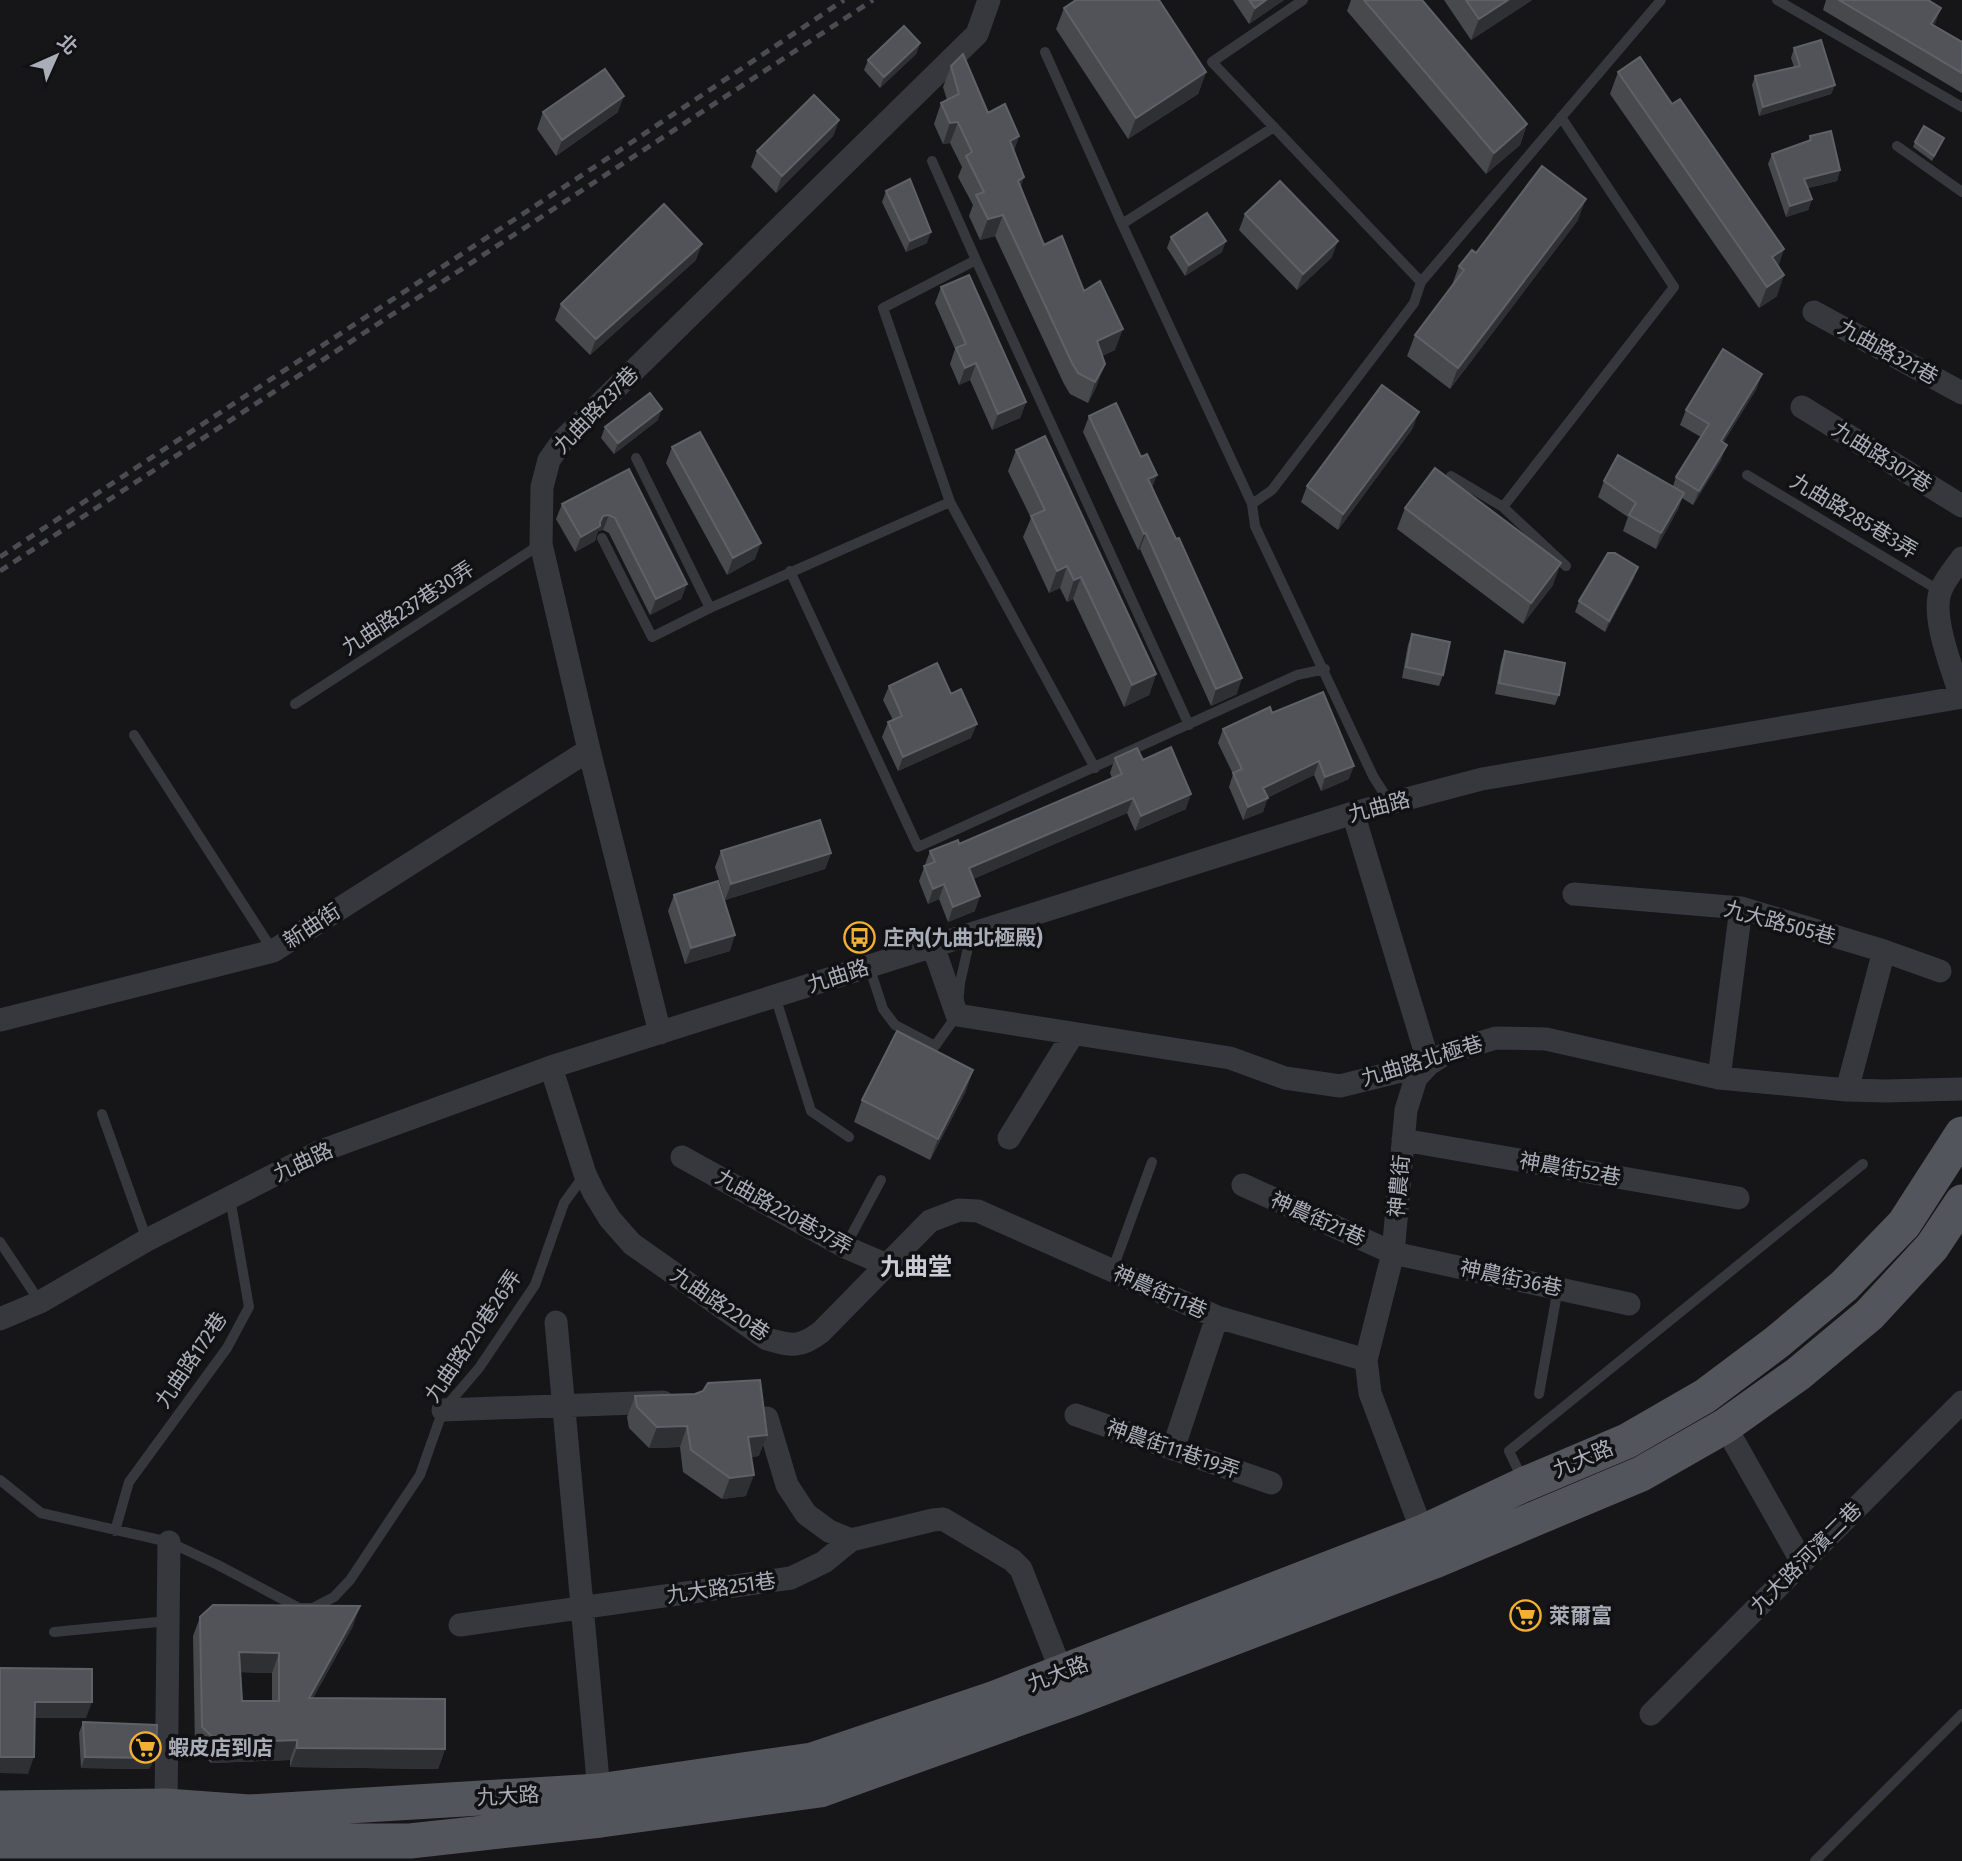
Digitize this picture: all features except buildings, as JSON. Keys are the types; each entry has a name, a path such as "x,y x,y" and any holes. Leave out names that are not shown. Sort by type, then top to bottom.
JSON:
{"main road":[{"name":"九大路","path":"0,1841 410,1841 601,1820 820,1790 1073,1699 1428,1547 1525,1484 1627,1441 1705,1396 1777,1342 1844,1286 1904,1224 1962,1134"},
{"name":"九大路","path":"0,1808 166,1806 249,1812 599,1791 812,1760 1641,1474 1725,1426 1798,1374 1869,1315 1932,1247 1962,1202"}],"street":[{"name":"九曲路237巷","path":"660,1033 541,544 542,487 549,460 563,440 977,34 989,0"},
{"name":"九曲路321巷","path":"1814,312 1962,393"},
{"name":"九曲路307巷","path":"1802,407 1962,506"},
{"path":"1961,697 1939,620 1940,591 1962,558"},
{"name":"九曲路","path":"0,1319 40,1302 147,1240 321,1151 551,1068 869,966 1353,813 1482,779 1961,697"},
{"name":"新曲街","path":"0,1020 274,951 589,750"},
{"path":"1353,813 1429,1064"},
{"name":"九大路505巷","path":"1574,894 1741,908 1884,951 1940,971"},
{"path":"1719,1078 1741,908"},
{"path":"933,946 957,1015"},
{"path":"1847,1090 1884,951"},
{"name":"九曲路北極巷","path":"957,1015 1230,1058 1284,1078 1340,1086 1429,1064 1448,1052 1496,1038 1546,1040 1719,1078 1847,1090 1962,1089"},
{"path":"1009,1138 1073,1034"},
{"name":"神農街","path":"1428,1547 1370,1393 1366,1360 1393,1253 1406,1110 1416,1078 1429,1064"},
{"name":"九曲路220巷","path":"551,1068 585,1174 610,1219 632,1244 767,1339 789,1345 807,1343 930,1221 959,1210"},
{"name":"神農街52巷","path":"1403,1140 1738,1198"},
{"name":"九曲路220巷37弄","path":"682,1157 845,1247 887,1265"},
{"name":"神農街21巷","path":"1242,1185 1393,1253"},
{"name":"神農街11巷","path":"959,1210 978,1211 1217,1317 1366,1360"},
{"name":"神農街36巷","path":"1393,1253 1629,1304"},
{"path":"1173,1448 1217,1317"},
{"path":"556,1322 599,1791"},
{"path":"443,1410 687,1401"},
{"name":"九大路河濱二巷","path":"1651,1714 1962,1402"},
{"name":"神農街11巷19弄","path":"1076,1415 1271,1483"},
{"path":"767,1418 787,1485 806,1514 829,1531 850,1540 943,1519 1012,1560 1021,1569 1062,1673"},
{"path":"1725,1426 1802,1562"},
{"name":"九大路251巷","path":"460,1625 791,1578 824,1562 850,1540"},
{"path":"166,1806 169,1542"}],"lane":[{"path":"1303,0 1212,62 1421,282"},
{"path":"1252,504 1272,490 1314,435 1414,303 1421,282 1661,0"},
{"path":"1777,0 1962,107"},
{"path":"1045,52 1252,504 1255,526 1325,669 1373,776 1390,803"},
{"path":"1503,507 1674,287 1561,117"},
{"path":"1122,224 1274,127"},
{"path":"1897,146 1962,192"},
{"path":"932,161 1189,725"},
{"path":"976,260 883,308 950,502 1095,768"},
{"path":"636,458 710,608"},
{"name":"九曲路285巷3弄","path":"1747,475 1940,591"},
{"path":"1451,476 1503,507 1566,566"},
{"path":"602,538 652,637 790,571 950,502"},
{"name":"九曲路237巷30弄","path":"296,704 541,544"},
{"path":"790,571 918,847 1297,675 1325,669"},
{"path":"134,735 274,951"},
{"path":"869,966 883,1009 895,1025 935,1046 957,1015 960,983 971,934"},
{"path":"775,996 811,1111 849,1137"},
{"path":"102,1114 147,1240"},
{"path":"1112,1271 1152,1162"},
{"path":"1525,1484 1509,1451 1863,1164"},
{"name":"九曲路220巷26弄","path":"0,1480 41,1513 169,1542 218,1564 299,1608 313,1608 334,1597 351,1580 420,1475 443,1410 479,1367 535,1285 564,1203 585,1174"},
{"path":"845,1247 881,1180"},
{"name":"九曲路172巷","path":"115,1531 130,1482 227,1348 249,1307 229,1198"},
{"path":"0,1242 40,1302"},
{"path":"1539,1394 1558,1288"},
{"path":"54,1632 168,1621"},
{"path":"1815,1861 1962,1714"}],"railway":[{"path":"0,557 844,0"},
{"path":"0,571 873,0"}],"place":[{"name":"庄內(九曲北極殿)","path":"860,938"},
{"name":"萊爾富","path":"1526,1616"},
{"name":"蝦皮店到店","path":"145,1748"}],"district":[{"name":"九曲堂","path":"916,1267"}]}
